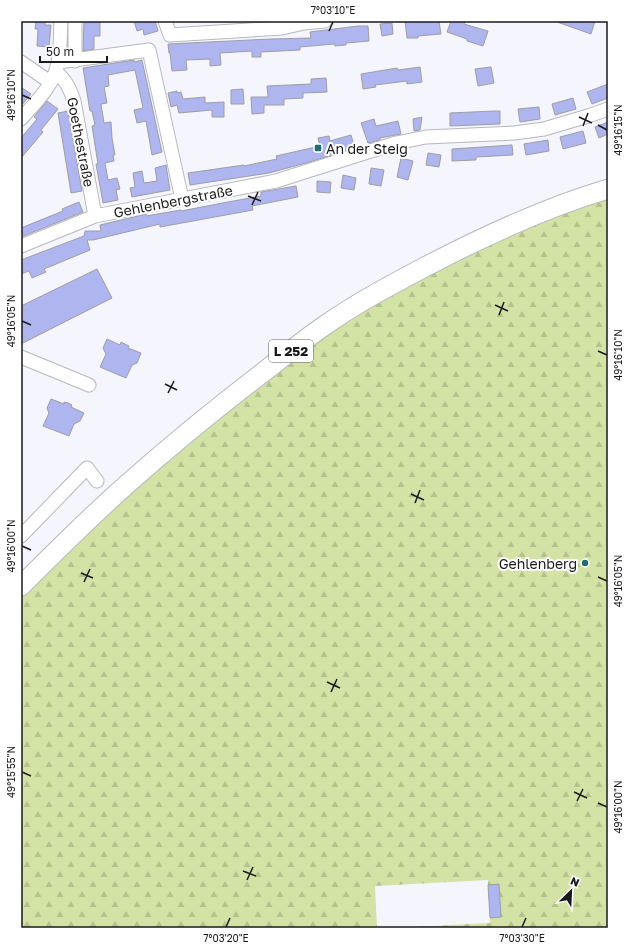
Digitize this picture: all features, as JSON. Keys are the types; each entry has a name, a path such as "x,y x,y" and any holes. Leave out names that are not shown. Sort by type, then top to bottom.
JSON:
{"highway":[{"name":"L 252","path":"21,586 75,532 177,440 324,326 381,290 449,254 508,226 582,197 608,189"}],"street":[{"path":"55,72 61,21"},
{"path":"75,21 75,60"},
{"path":"165,21 170,35 325,21"},
{"path":"21,119 55,72 75,60 149,50 182,199"},
{"name":"Goethestraße","path":"21,62 55,72 63,78 67,84 74,100 95,216"},
{"name":"Gehlenbergstraße","path":"21,246 95,216 276,181 396,143 426,137 514,133 544,129 608,109"},
{"path":"21,357 89,385"},
{"path":"21,536 87,468 97,481"}],"green space":[{"path":"608,197 608,928 395,928 490,923 490,918 501,917 499,885 488,885 488,880 375,886 377,928 21,928 21,594 111,507 285,364 335,329 415,280 489,244"}],"building":[{"path":"36,21 45,21 45,25 51,25 49,47 37,46 38,29 35,29"},
{"path":"84,21 100,21 100,36 94,36 94,49 83,51"},
{"path":"134,21 155,21 158,31 144,35 143,29 137,31"},
{"path":"405,21 439,21 441,34 418,36 418,38 407,38"},
{"path":"451,21 465,21 464,24 488,31 483,46 447,32"},
{"path":"595,21 591,34 557,22"},
{"path":"392,23 393,34 382,36 380,24"},
{"path":"368,26 369,41 346,43 346,45 335,46 334,44 300,47 300,50 261,52 261,57 252,57 252,51 220,53 221,65 210,66 210,59 186,60 187,70 172,71 168,44 311,38 310,32"},
{"path":"134,60 134,62 142,60 162,152 152,155 146,121 137,123 134,110 143,108 135,70 108,75 109,86 104,87 107,103 101,104 104,123 111,122 115,155 113,155 114,161 105,163 108,180 117,178 120,189 116,190 118,200 103,203 96,164 98,164 92,126 95,125 92,111 90,111 83,68"},
{"path":"420,67 422,82 407,84 407,81 375,85 376,87 363,89 361,74 397,68 398,70"},
{"path":"491,67 494,83 478,86 475,69"},
{"path":"326,78 327,92 303,93 303,98 284,99 284,105 264,105 264,113 252,114 251,97 268,97 267,86 311,84 311,79"},
{"path":"608,84 608,98 592,104 587,92"},
{"path":"21,87 31,94 21,106"},
{"path":"243,89 244,104 231,104 231,90"},
{"path":"177,91 177,93 181,92 183,99 205,97 205,103 224,102 224,117 212,117 212,110 179,113 177,105 171,107 168,93"},
{"path":"573,98 576,109 555,115 552,104"},
{"path":"47,101 58,109 41,130 43,132 21,158 21,138 37,119 34,117"},
{"path":"539,107 540,119 520,122 518,109"},
{"path":"68,111 82,191 71,193 58,113"},
{"path":"500,111 500,124 450,126 450,113"},
{"path":"422,117 420,130 414,131 413,119"},
{"path":"374,119 376,126 398,121 401,134 380,138 380,140 368,143 361,123"},
{"path":"608,122 608,134 599,138 595,127"},
{"path":"583,131 586,143 563,149 560,137"},
{"path":"351,135 355,148 269,173 190,185 188,173 244,166 277,159 276,156 320,146 318,138 329,136 330,141"},
{"path":"548,140 549,151 526,155 524,144"},
{"path":"512,145 513,155 476,157 476,160 452,161 452,149"},
{"path":"428,153 441,155 439,167 426,165"},
{"path":"401,158 413,161 408,180 397,177"},
{"path":"166,165 170,190 132,197 130,188 135,187 133,173 142,171 144,183 157,181 155,168"},
{"path":"371,168 384,170 381,186 369,184"},
{"path":"343,175 356,178 354,190 341,188"},
{"path":"317,181 331,182 330,193 317,192"},
{"path":"296,186 298,197 252,206 253,210 160,227 160,224 93,240 87,240 90,250 44,269 46,272 32,278 29,271 21,274 21,260 84,236 85,231 101,231 100,225 146,214 146,216 181,211 261,196 261,192"},
{"path":"79,202 83,212 21,237 21,228 63,211 62,209"},
{"path":"97,269 112,298 21,344 21,306"},
{"path":"107,339 120,345 121,342 129,346 128,348 141,353 137,363 132,365 126,378 100,367 106,354 103,348"},
{"path":"51,399 64,404 64,402 68,403 72,405 71,407 84,413 80,421 74,424 69,436 43,426 49,413 47,408"},
{"path":"499,884 501,917 490,918 488,885"}],"place":[{"name":"An der Steig","path":"318,148"},
{"name":"Gehlenberg","path":"585,563"}]}
